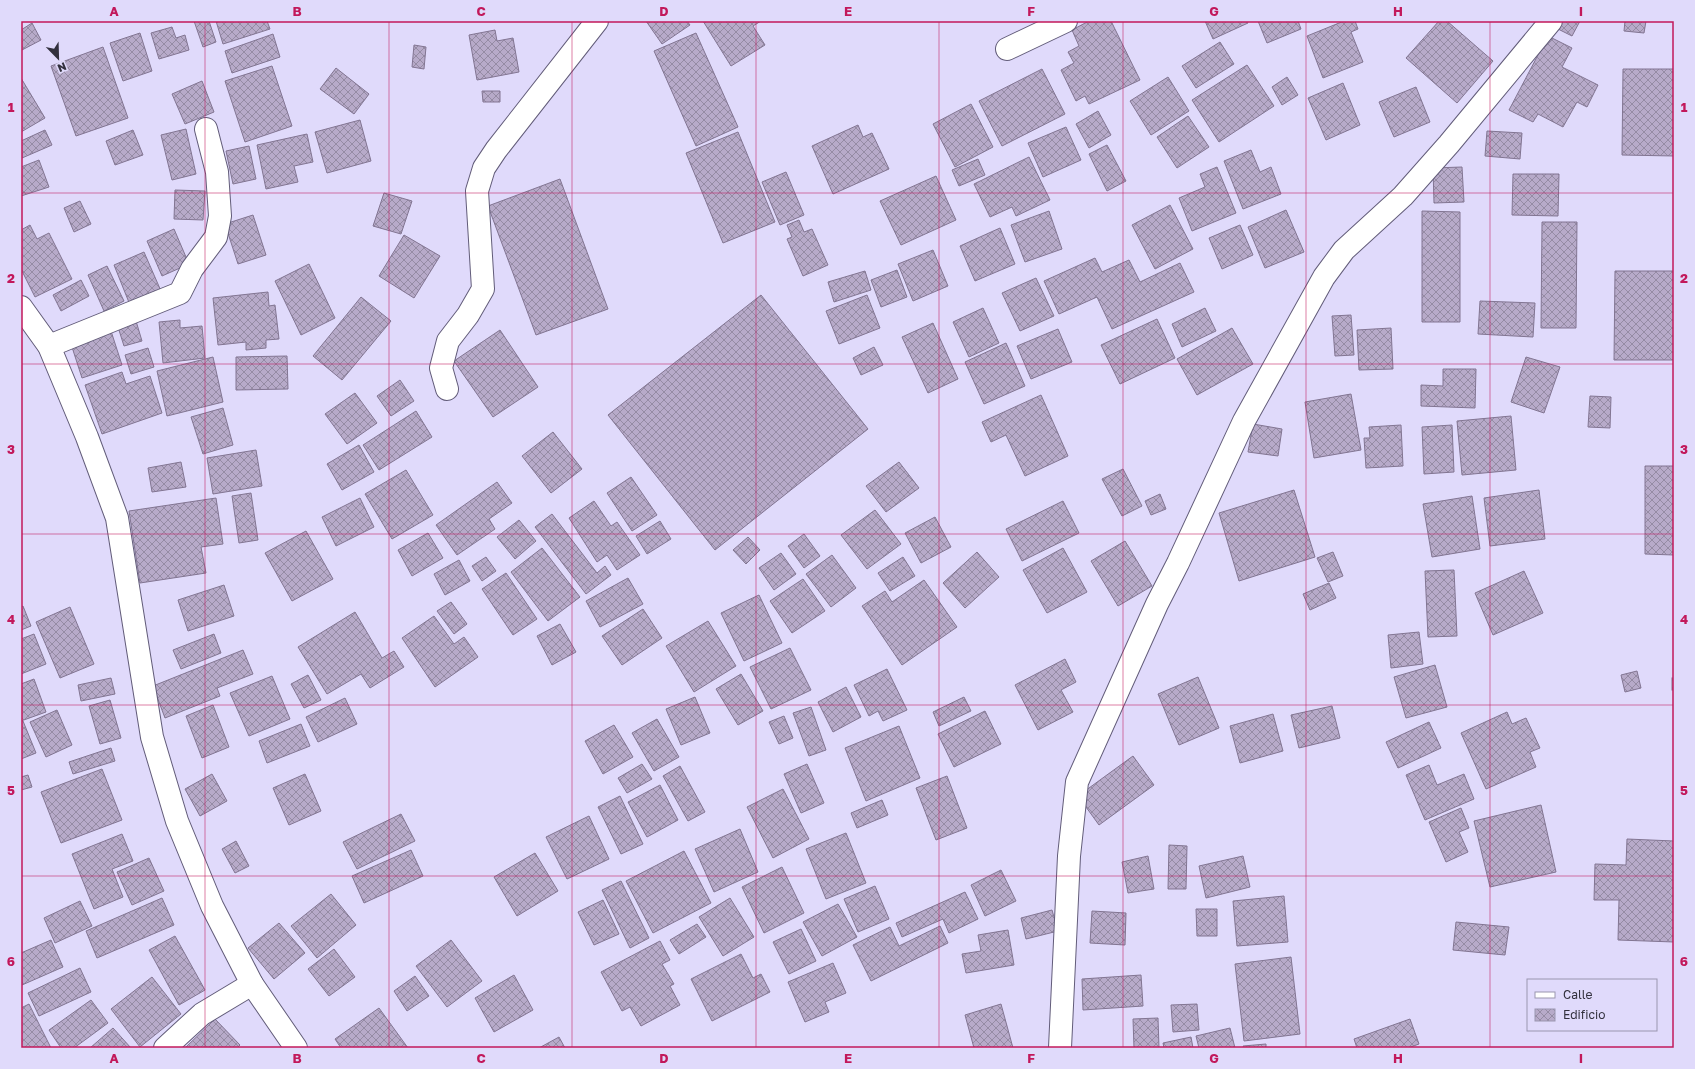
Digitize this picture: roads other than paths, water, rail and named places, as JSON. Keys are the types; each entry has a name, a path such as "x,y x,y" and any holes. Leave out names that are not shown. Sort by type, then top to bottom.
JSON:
{"street":[{"path":"447,389 441,368 448,341 468,315 483,289 477,192 484,168 496,150 597,21"},
{"path":"1007,49 1066,21"},
{"path":"1060,1048 1069,856 1077,782 1157,604 1178,563 1244,421 1324,277 1344,250 1408,190 1449,144 1551,21"},
{"path":"49,346 180,292 192,269 216,237 220,216 217,172 206,129"},
{"path":"21,306 49,346 87,437 117,518 152,737 176,821 212,906 252,984 296,1048"},
{"path":"165,1048 202,1014 252,984"}]}
